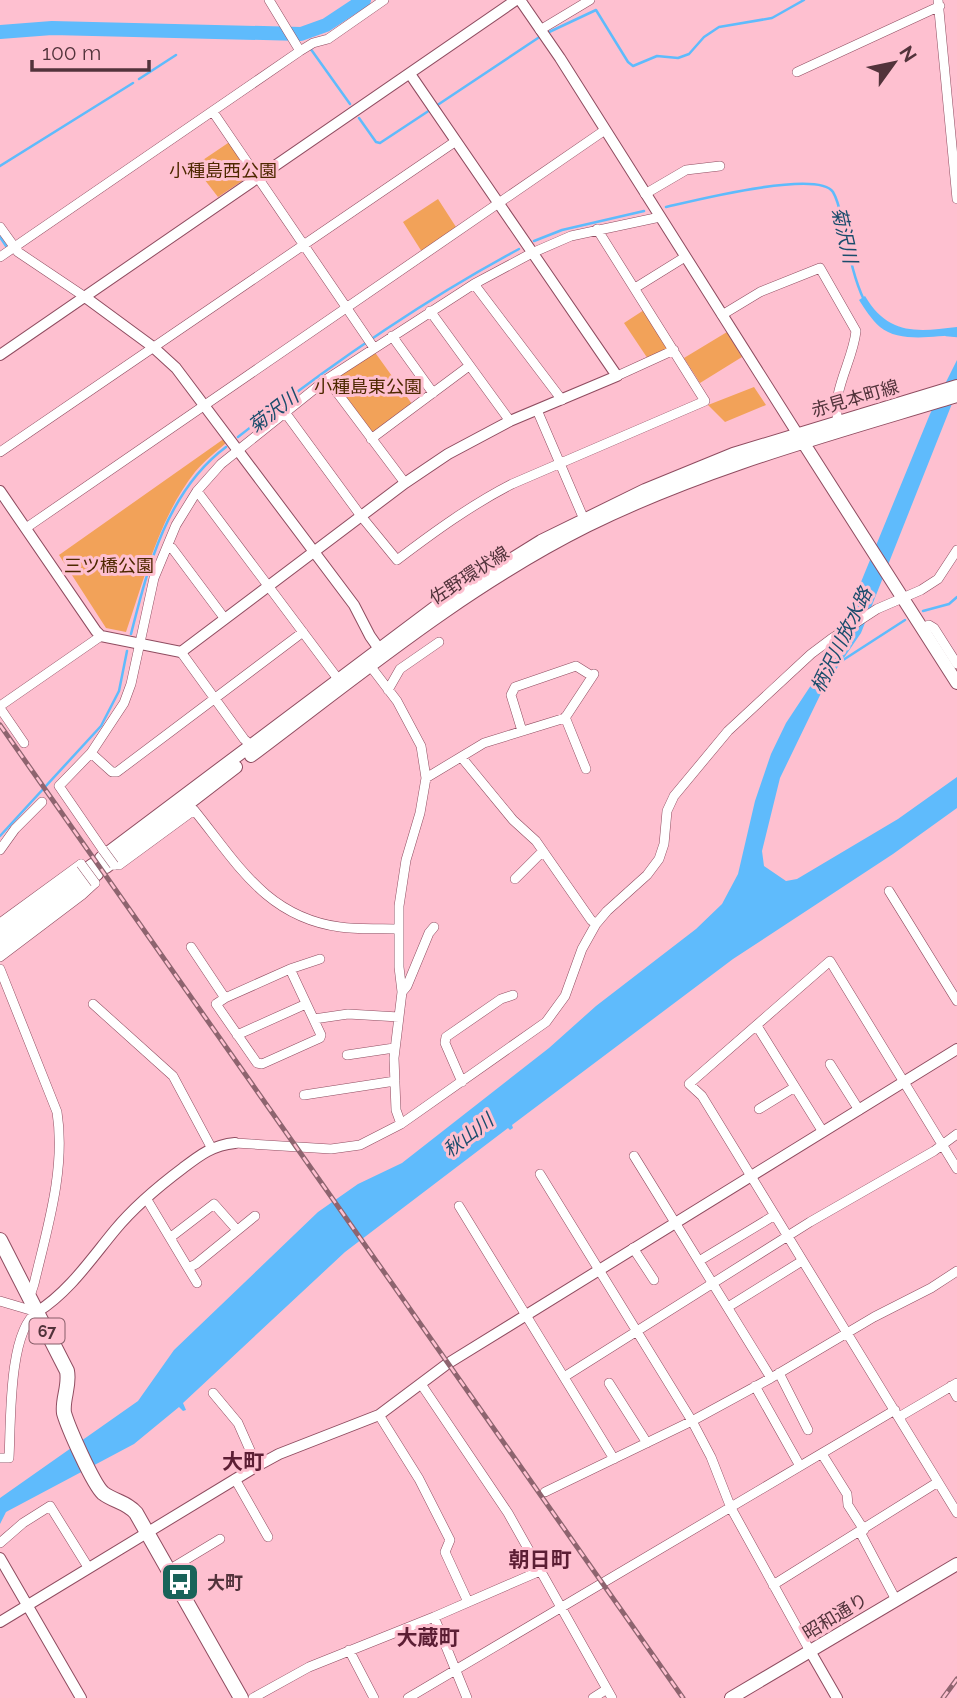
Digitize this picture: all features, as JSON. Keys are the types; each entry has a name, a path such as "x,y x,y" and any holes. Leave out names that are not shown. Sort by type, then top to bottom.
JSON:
{"main road":[{"path":"933,398 957,386"},
{"path":"933,398 957,396"},
{"name":"赤見本町線","path":"800,438 838,421 933,398"},
{"name":"赤見本町線","path":"800,438 933,398"},
{"name":"赤見本町線","path":"800,438 901,597"},
{"name":"佐野環状線","path":"2,936 99,866 381,652 516,565 585,523 800,438"},
{"path":"901,597 957,684"},
{"name":"佐野環状線","path":"254,748 338,679 368,662"},
{"name":"67","path":"0,1240 67,1371 68,1387 63,1404 69,1427 95,1481 104,1494 132,1508 241,1698"},
{"name":"昭和通り","path":"731,1698 957,1564"}],"street":[{"path":"269,0 300,51"},
{"path":"0,257 300,51 313,43 328,39 384,0"},
{"path":"0,355 518,0 540,30 800,438"},
{"path":"540,30 590,0"},
{"path":"797,72 939,3 957,199"},
{"path":"410,75 617,376"},
{"path":"214,112 373,346"},
{"path":"26,528 605,131"},
{"path":"0,452 456,141"},
{"path":"645,194 686,170 720,166"},
{"path":"99,866 59,786 92,753 124,703 154,578 176,525 209,475 284,411 327,379 373,346 474,284 571,236 660,217"},
{"path":"0,228 14,248 153,347 176,368 315,551 354,606 381,652"},
{"path":"284,411 397,560 485,498 558,462 705,401 597,229"},
{"path":"635,289 685,257"},
{"path":"722,315 760,292 820,268 856,331 855,343 835,404 838,421"},
{"path":"474,284 562,400"},
{"path":"429,311 510,421"},
{"path":"392,336 433,393"},
{"path":"181,652 405,483 448,454 510,421 674,350"},
{"path":"371,439 469,366"},
{"path":"327,379 405,483"},
{"path":"537,410 585,523"},
{"path":"0,491 101,635 181,652 244,739 254,748"},
{"path":"197,491 338,679"},
{"path":"168,546 225,619"},
{"path":"0,1458 9,1458 15,1363 24,1325 81,1272 146,1198 211,1147 235,1143 331,1149 360,1144 401,1124 552,1017 565,996 582,949 596,925 607,911 647,875 659,859 664,844 667,811 674,796 730,729 811,654 831,639 877,609 921,590 938,579 957,550"},
{"path":"922,628 932,626 954,651 957,664"},
{"path":"92,753 112,772 117,772 303,632"},
{"path":"24,743 0,707 101,635"},
{"path":"388,690 400,669 439,642"},
{"path":"368,662 421,746 426,778 402,881 399,929 402,992 394,1048 396,1110 401,1124"},
{"path":"426,778 484,743 522,731 565,717 593,675 576,666 515,687 511,695 522,731"},
{"path":"565,717 586,769"},
{"path":"462,758 513,820 543,850 596,925"},
{"path":"0,850 15,829 42,802"},
{"path":"99,866 119,866 194,810 260,891 280,906 299,916 341,928 399,929"},
{"path":"515,879 543,850"},
{"path":"0,957 82,895 99,866"},
{"path":"889,891 957,1001"},
{"path":"402,992 434,927"},
{"path":"191,947 225,998"},
{"path":"290,969 321,1035 320,1038 262,1064 257,1063 216,1004 290,969 320,959"},
{"path":"957,1169 830,961 690,1084 702,1096 957,1513"},
{"path":"0,969 57,1112 61,1136 52,1204 30,1296"},
{"path":"462,1082 445,1043 446,1037 501,999 513,995"},
{"path":"93,1004 173,1076 211,1147"},
{"path":"237,1035 306,1004"},
{"path":"314,1019 348,1014 399,1017"},
{"path":"757,1026 823,1132"},
{"path":"347,1055 394,1048"},
{"path":"0,1622 257,1465 379,1415 447,1364 957,1049"},
{"path":"830,1064 859,1110"},
{"path":"304,1096 395,1081"},
{"path":"759,1109 795,1087"},
{"path":"564,1377 788,1237 934,1151 957,1134"},
{"path":"634,1156 808,1430"},
{"path":"540,1174 692,1421 711,1457 730,1508 837,1698"},
{"path":"146,1198 197,1283"},
{"path":"171,1237 214,1204 237,1230"},
{"path":"458,1206 614,1459"},
{"path":"699,1261 775,1215"},
{"path":"188,1268 255,1216"},
{"path":"633,1248 654,1280"},
{"path":"728,1307 802,1261"},
{"path":"545,1492 692,1421 957,1271"},
{"path":"0,1301 37,1312"},
{"path":"609,1383 647,1443"},
{"path":"421,1384 508,1513 612,1698"},
{"path":"408,1698 800,1466 954,1385 957,1397"},
{"path":"755,1386 800,1466"},
{"path":"213,1393 237,1423 257,1465"},
{"path":"379,1415 419,1479 450,1539 445,1552 468,1602"},
{"path":"822,1454 847,1494 848,1505 896,1600"},
{"path":"235,1479 268,1537"},
{"path":"773,1585 938,1482"},
{"path":"0,1543 50,1506 88,1567"},
{"path":"167,1572 220,1539"},
{"path":"0,1558 82,1698"},
{"path":"253,1698 349,1650 540,1571"},
{"path":"434,1617 467,1698"},
{"path":"349,1650 374,1698"},
{"path":"593,1698 607,1689"}],"green space":[{"name":"小種島西公園","path":"231,141 251,175 218,197 194,166"},
{"path":"438,199 456,227 422,252 403,222"},
{"path":"644,310 667,349 648,359 624,323"},
{"path":"727,332 742,357 700,383 684,358"},
{"name":"小種島東公園","path":"374,351 412,404 376,432 370,431 334,379"},
{"path":"754,387 766,405 725,422 708,405"},
{"name":"三ツ橋公園","path":"225,438 227,442 206,460 182,490 162,528 126,632 106,628 59,555"}],"water":[{"path":"865,296 883,318 893,324 916,330 957,327 957,335 907,337 888,332 874,321 859,300"},
{"path":"957,360 957,391 861,633 824,687 780,778 762,851 764,866 786,881 797,879 898,819 957,777 957,808 893,854 733,959 512,1125 513,1128 508,1128 345,1252 183,1403 186,1410 183,1411 179,1407 134,1444 6,1512 0,1524 0,1498 138,1401 174,1350 318,1212 358,1184 402,1163 549,1048 596,1006 696,929 722,904 738,874 755,801 771,754 786,723 831,655 930,414"}],"waterway":[{"path":"0,32 52,28 301,34 326,25 364,0"},
{"path":"547,33 596,10 633,66 657,56 678,58 689,54 704,37 719,27 772,18 804,0"},
{"path":"436,106 541,36"},
{"path":"310,48 350,104"},
{"path":"139,79 176,55"},
{"path":"0,166 133,83"},
{"path":"359,118 376,142 380,143 430,110"},
{"name":"菊沢川","path":"666,207 780,185 823,186 833,192 837,200 854,273 864,300"},
{"name":"菊沢川","path":"534,241 562,230 644,211"},
{"path":"0,237 6,246"},
{"name":"菊沢川","path":"238,437 375,337 446,291 519,249"},
{"name":"菊沢川","path":"946,335 957,336"},
{"name":"菊沢川","path":"131,634 153,557 174,508 206,465 226,447"},
{"path":"923,611 949,604 957,597"},
{"name":"柄沢川放水路","path":"840,662 905,620"},
{"name":"菊沢川","path":"0,836 101,726 119,691 127,651"}],"railway":[{"path":"0,725 683,1698"},
{"path":"943,1698 957,1679"}],"place":[{"name":"大町","path":"180,1582"}],"district":[{"name":"大町","path":"243,1461"},
{"name":"朝日町","path":"540,1559"},
{"name":"大蔵町","path":"428,1637"}],"water label":[{"name":"秋山川","path":"468,1135"}]}
